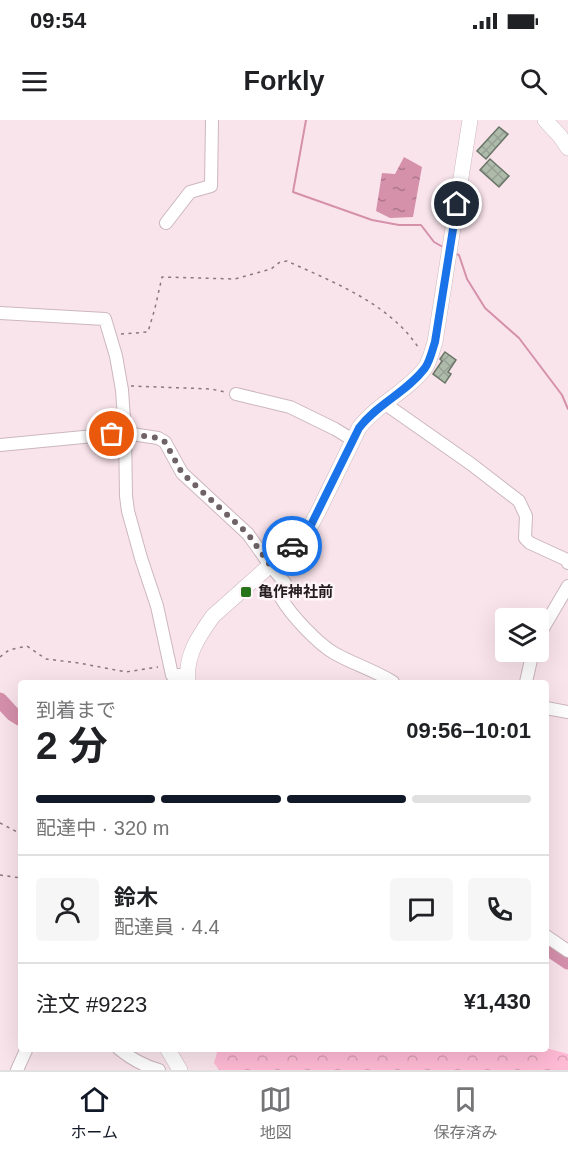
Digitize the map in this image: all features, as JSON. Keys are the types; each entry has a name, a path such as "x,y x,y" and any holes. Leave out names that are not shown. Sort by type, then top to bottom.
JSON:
{"main road":[{"path":"187,679 188,662 192,649 213,616 303,536 311,525 359,428 368,417 416,378 429,361 435,342 470,120"},
{"path":"545,120 568,148"},
{"path":"169,1052 180,1070"}],"street":[{"path":"166,223 190,192 211,186 212,120"},
{"path":"0,314 105,319 121,386 128,511 157,606 172,675 187,679"},
{"path":"236,393 290,407 353,440"},
{"path":"384,404 471,464 519,501 526,516 525,538 530,543 567,560 568,563"},
{"path":"0,445 125,433 158,438 165,442 182,473 248,534 285,583 281,598 317,639 333,652 390,680"},
{"path":"549,618 568,586"},
{"path":"526,680 531,662"},
{"path":"549,709 568,712"},
{"path":"549,938 568,951"},
{"path":"17,1070 25,1052"},
{"path":"123,1052 151,1068 159,1070"}],"path":[{"path":"110,334 148,332 162,277 236,279 271,269 280,262 287,261 343,287 387,312 414,340 420,350"},
{"path":"121,386 211,389 236,393"},
{"path":"0,657 9,650 27,646 46,659 126,672 170,665"},
{"path":"0,824 18,833"},
{"path":"0,875 18,878"}],"green space":[{"path":"549,1049 568,1054 568,1070 219,1070 214,1063 217,1052 549,1052"}],"water":[{"path":"404,157 422,167 413,217 390,218 376,211 382,173 395,174"}],"building":[{"path":"499,127 508,134 486,159 477,151"},
{"path":"490,159 509,176 499,187 480,170"},
{"path":"445,352 456,360 448,372 451,374 445,383 433,374"}],"waterway":[{"path":"306,120 293,192 372,220 399,225 421,225 434,242 443,247"},
{"path":"456,254 459,255 467,279 485,308 519,338 562,395 568,409"},
{"path":"0,700 18,717"},
{"path":"549,949 568,962"}],"way so far":[{"path":"112,434 125,433 158,438 165,442 182,473 248,534 270,565 292,546"}],"place":[{"name":"亀作神社前","path":"246,592"}],"route":[{"path":"292,546 311,525 359,428 368,417 416,378 429,361 435,342 457,204"}]}
